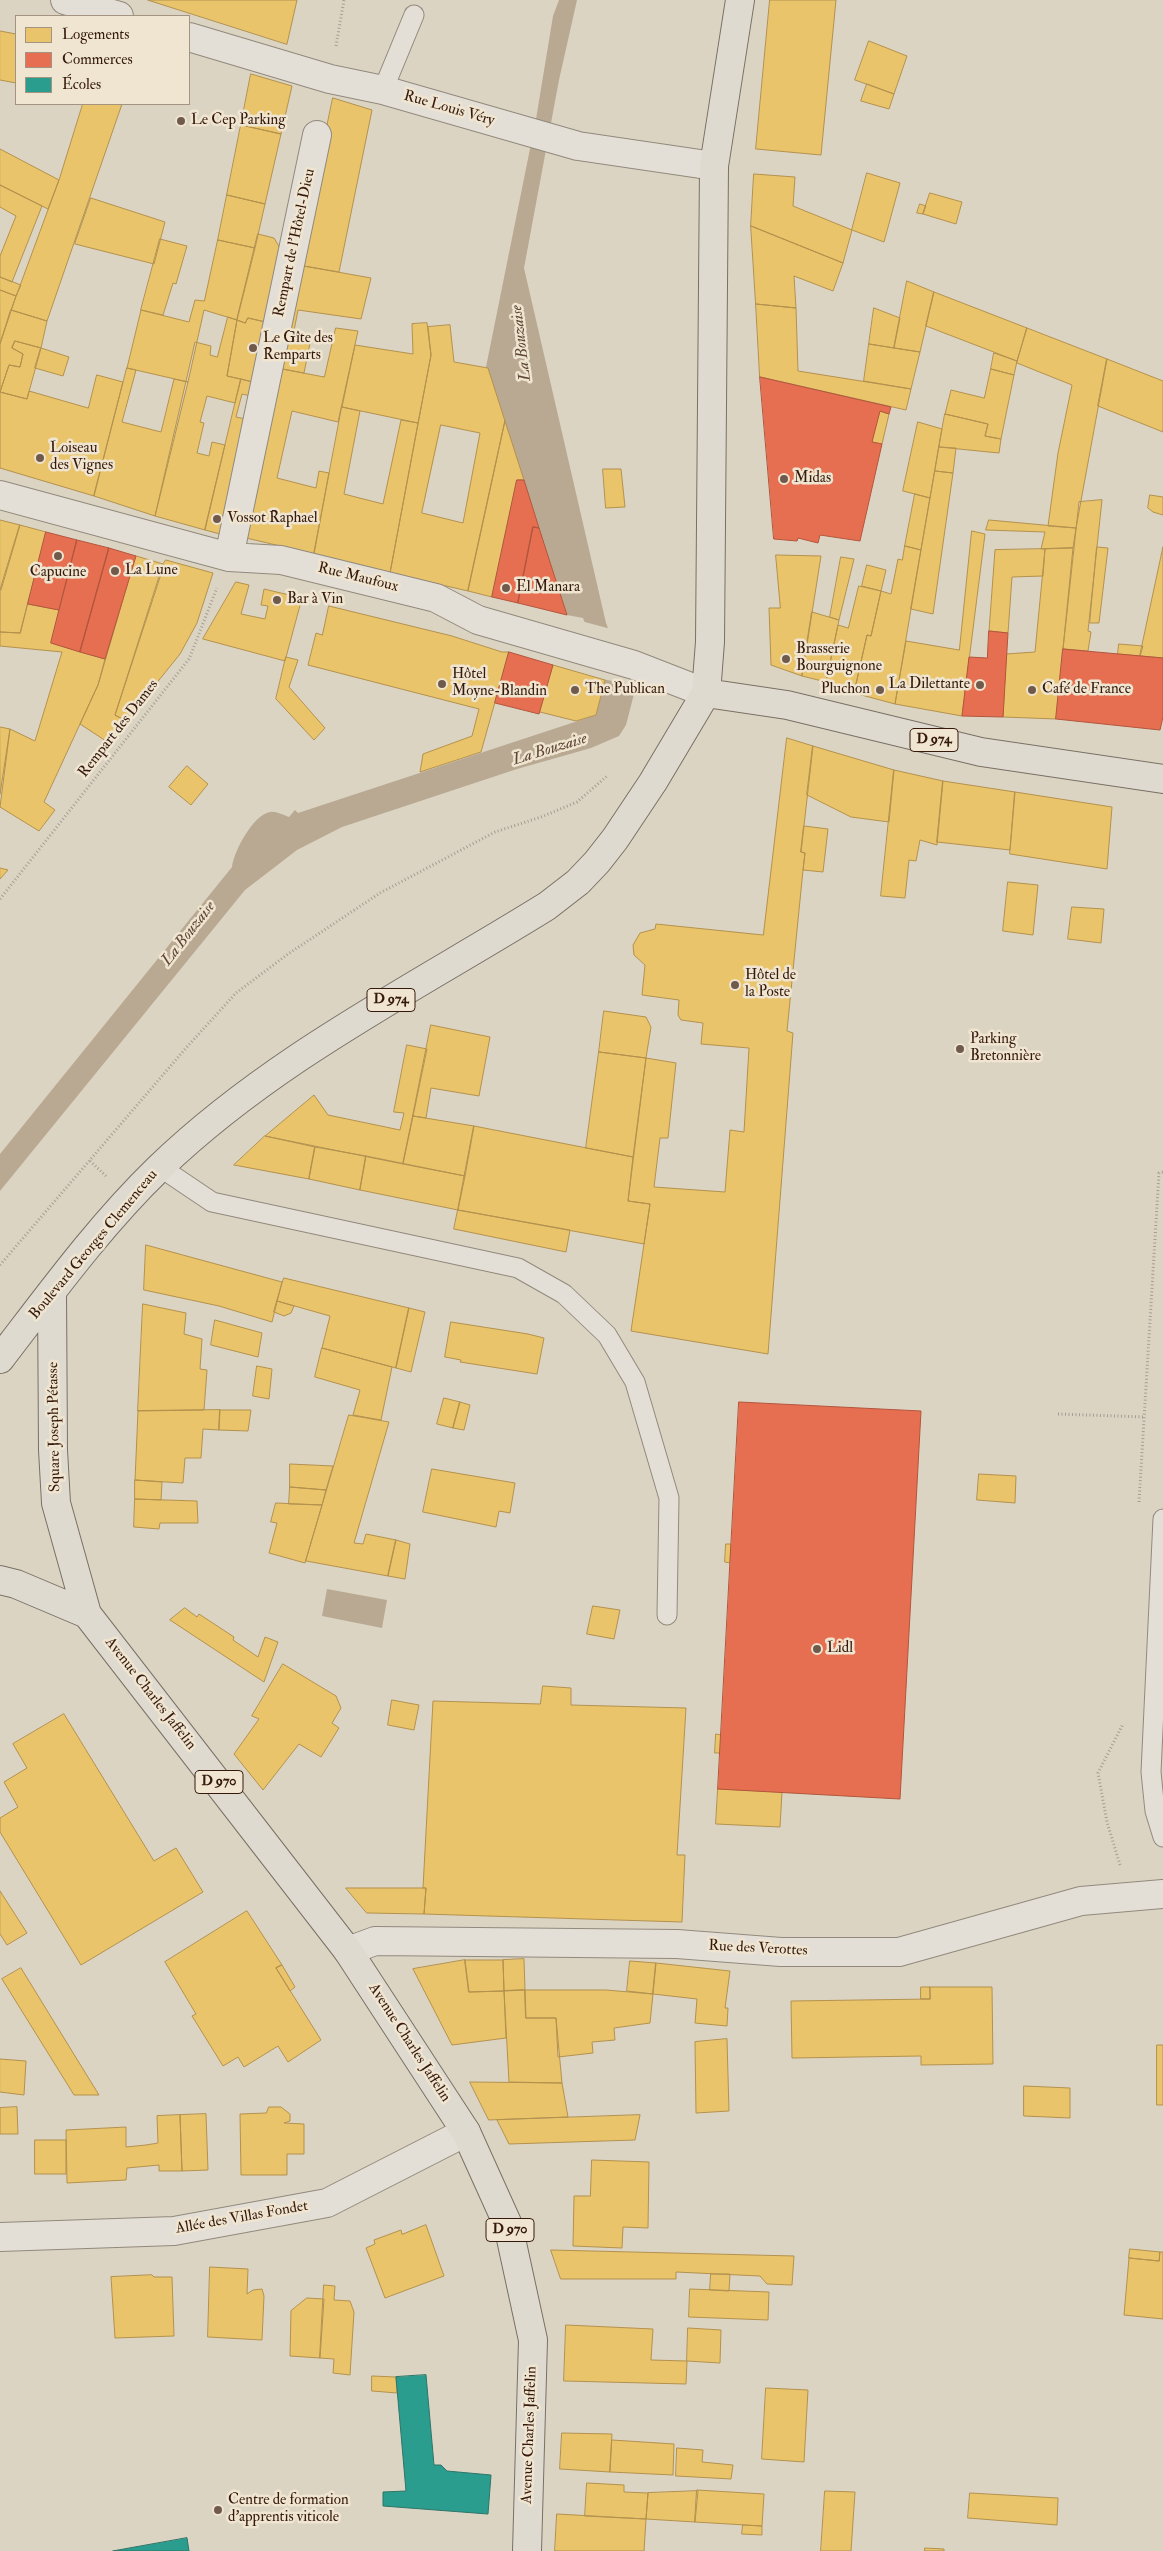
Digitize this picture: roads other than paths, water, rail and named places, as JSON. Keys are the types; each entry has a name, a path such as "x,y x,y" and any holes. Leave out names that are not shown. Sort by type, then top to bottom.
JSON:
{"main road":[{"path":"706,693 710,642 714,166 740,0"},
{"name":"D 974","path":"706,693 787,705 981,752 1163,779"},
{"name":"Boulevard Georges Clemenceau","path":"0,1359 130,1197 160,1167 225,1110 343,1028 547,906 578,882 615,840 706,693"},
{"name":"Square Joseph Pétasse","path":"52,1292 52,1450 56,1503 87,1614"},
{"path":"0,1580 16,1584 87,1614"},
{"name":"Avenue Charles Jaffelin","path":"87,1614 348,1951 466,2132 508,2225 533,2340 527,2551"}],"street":[{"path":"65,0 116,15"},
{"name":"Rue Louis Véry","path":"190,37 330,79 382,90 578,146 714,166"},
{"name":"Rempart de l'Hôtel-Dieu","path":"229,557 317,136"},
{"name":"Rue Maufoux","path":"0,495 229,557 281,560 436,598 478,620 634,665 706,693"},
{"name":"Rue des Verottes","path":"348,1951 375,1941 677,1944 781,1952 899,1952 1081,1901 1163,1894"},
{"name":"Allée des Villas Fondet","path":"0,2237 174,2231 327,2202 466,2132"}],"lane":[{"path":"382,90 414,15"},
{"path":"160,1167 212,1202 518,1268 564,1294 607,1335 635,1382 669,1498 667,1615"},
{"path":"1163,1519 1151,1772 1155,1811 1163,1837"}],"water":[{"name":"La Bouzaise","path":"559,0 577,0 559,80 524,268 606,623 634,694 626,725 619,736 591,748 517,769 342,827 297,850 245,890 0,1191 0,1154 232,867 240,843 257,820 270,812 289,817 295,810 298,813 596,715 605,680 583,618 567,615 486,367 536,119 553,16"},
{"path":"327,1589 387,1600 382,1628 322,1616"}],"place":[{"name":"Le Cep Parking","path":"181,121"},
{"name":"Le Gîte des Remparts","path":"253,348"},
{"name":"Loiseau des Vignes","path":"40,458"},
{"name":"Midas","path":"784,479"},
{"name":"Vossot Raphael","path":"217,519"},
{"name":"Capucine","path":"58,556"},
{"name":"La Lune","path":"115,571"},
{"name":"El Manara","path":"506,588"},
{"name":"Bar à Vin","path":"277,600"},
{"name":"Brasserie Bourguignone","path":"786,659"},
{"name":"Hôtel Moyne-Blandin","path":"442,684"},
{"name":"La Dilettante","path":"980,685"},
{"name":"The Publican","path":"575,690"},
{"name":"Pluchon","path":"880,690"},
{"name":"Café de France","path":"1032,690"},
{"name":"Hôtel de la Poste","path":"735,985"},
{"name":"Parking Bretonnière","path":"960,1049"},
{"name":"Lidl","path":"817,1649"},
{"name":"Centre de formation d'apprentis viticole","path":"218,2510"}]}
